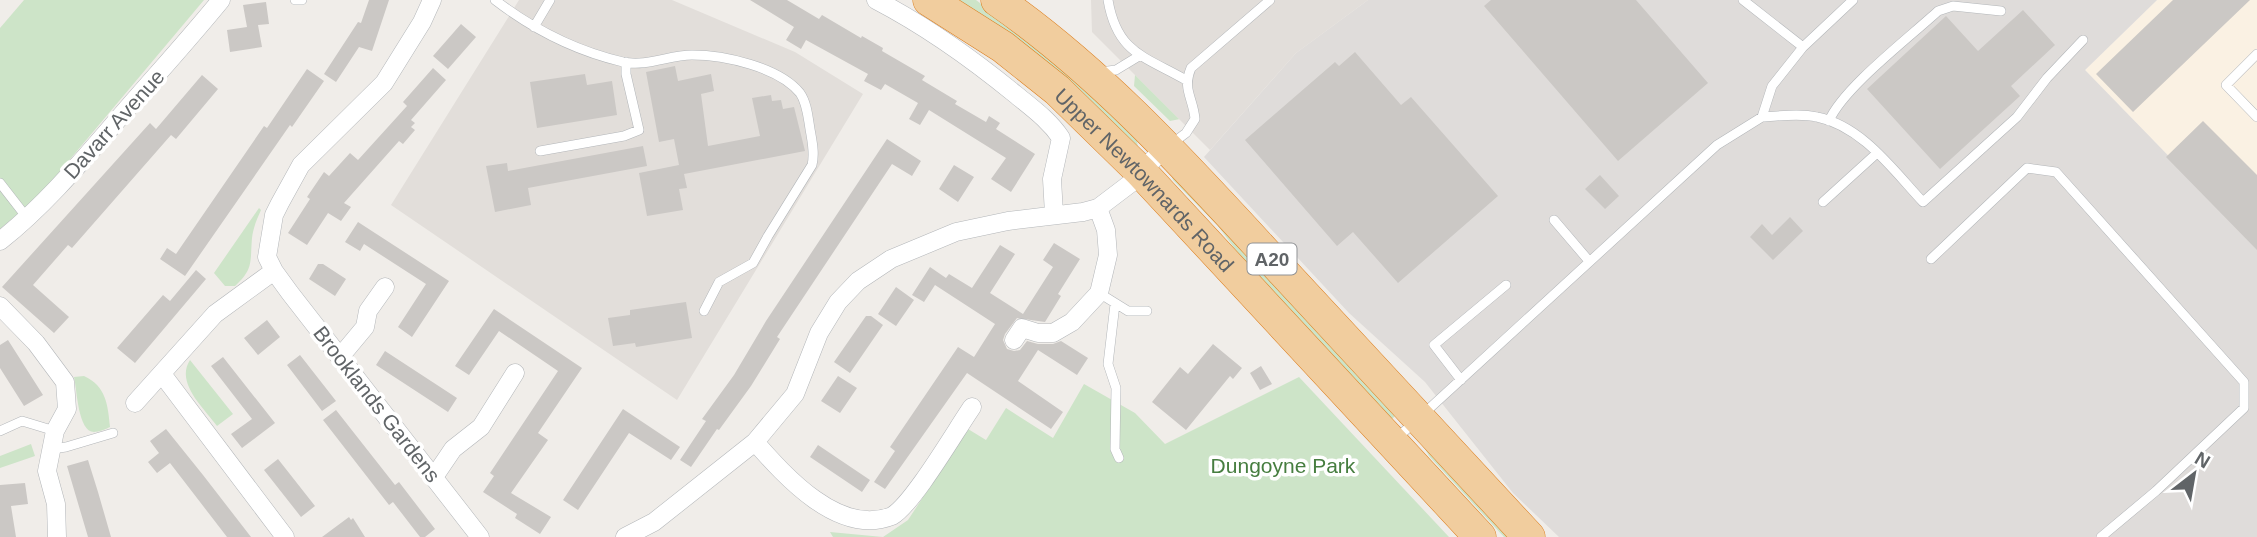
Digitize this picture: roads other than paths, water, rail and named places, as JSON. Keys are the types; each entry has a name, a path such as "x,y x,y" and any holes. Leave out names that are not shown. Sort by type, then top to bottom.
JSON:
{"highway":[{"name":"Upper Newtownards Road","path":"929,0 1003,47 1058,90 1140,172 1480,537"},
{"name":"Upper Newtownards Road","path":"997,0 1079,65 1165,147 1529,537"}],"street":[{"name":"Davarr Avenue","path":"0,241 28,219 172,60 221,0"},
{"path":"135,403 215,314 274,271 267,257 274,215 301,166 384,83 422,22 432,0"},
{"path":"876,0 937,35 1051,123 1061,138 1052,179 1054,214"},
{"path":"625,537 654,522 755,442 795,394 819,333 838,302 858,281 891,259 956,232 1098,208 1131,183 1165,147"},
{"path":"1014,340 1022,328 1053,333 1072,322 1099,293 1108,255 1106,230 1098,208"},
{"name":"Brooklands Gardens","path":"274,271 480,537"},
{"path":"340,357 365,327 368,311 384,287"},
{"path":"0,306 36,343 65,382 67,409 55,431 47,471 56,503 57,537"},
{"path":"434,477 453,449 481,427 515,373"},
{"path":"162,374 285,537"},
{"path":"755,442 792,484 827,512 849,521 872,522 892,516 911,496 972,407"}],"lane":[{"path":"295,0 302,0"},
{"path":"495,0 534,27 578,49 626,62 653,62 690,55 751,65 780,77 799,92 806,104 814,155 812,165 753,263 746,270 719,282 704,311"},
{"path":"534,27 550,0"},
{"path":"1108,0 1119,37 1139,56 1186,80"},
{"path":"1744,0 1803,47"},
{"path":"1762,117 1772,86 1803,47 1853,0"},
{"path":"1165,147 1186,133 1195,118 1186,80 1191,68 1268,1"},
{"path":"1829,121 1835,108 1850,92 1938,10 1953,6 2001,10"},
{"path":"1392,442 1717,145 1762,117 1818,117 1848,128 1877,153 1923,202 2017,117 2047,78 2083,40"},
{"path":"2257,54 2226,85 2257,117"},
{"path":"1079,65 1098,72 1109,72 1139,56"},
{"path":"540,151 624,136 639,130 626,74 626,62"},
{"path":"1822,202 1877,153"},
{"path":"1931,259 2027,168 2056,172 2244,382 2244,408 2101,537"},
{"path":"0,183 28,219"},
{"path":"1554,220 1589,261"},
{"path":"1461,380 1434,345 1506,285"},
{"path":"1099,293 1128,311 1147,311"},
{"path":"1115,304 1108,364 1116,388 1115,449 1119,458"},
{"path":"0,431 22,421 55,431"},
{"path":"50,449 113,433"}],"park label":[{"name":"Dungoyne Park","path":"1283,465"}]}
